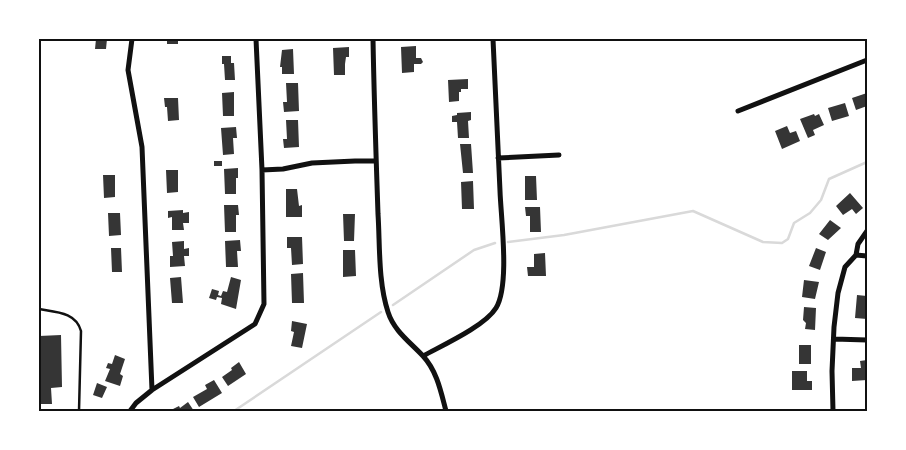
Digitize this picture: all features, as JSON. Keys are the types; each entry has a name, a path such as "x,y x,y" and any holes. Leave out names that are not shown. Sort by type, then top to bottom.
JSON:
{"street":[{"path":"132,39 128,70 142,147 152,390"},
{"path":"130,411 136,403 152,390 256,324 264,304 262,170 256,39"},
{"path":"372,39 380,260 385,301 388,314 396,328 414,349 423,356 440,384 446,411"},
{"path":"423,356 480,324 496,308 501,296 503,282 493,39"},
{"path":"738,111 867,60"},
{"path":"498,158 559,155"},
{"path":"262,170 283,169 312,163 355,160 376,161"},
{"path":"833,411 834,339 842,279 845,267 856,255 858,244 867,231"},
{"path":"856,255 867,256"},
{"path":"834,339 867,340"}],"lane":[{"path":"39,309 66,315 74,318 79,324 81,332 79,411"}],"building":[{"path":"96,39 107,39 106,49 95,49"},
{"path":"167,39 178,39 178,44 167,44"},
{"path":"416,46 416,58 421,58 423,62 421,64 414,64 414,72 402,73 401,47"},
{"path":"349,47 349,57 346,57 345,64 345,75 334,75 333,48"},
{"path":"293,49 294,74 282,74 282,67 280,67 282,50"},
{"path":"222,56 231,56 231,63 234,63 235,80 225,80"},
{"path":"468,79 468,89 461,89 459,101 449,102 448,80"},
{"path":"286,83 298,83 299,111 284,112 283,102 287,102"},
{"path":"234,92 234,116 223,116 222,93"},
{"path":"867,93 867,106 856,110 852,98"},
{"path":"164,98 178,98 179,120 168,121"},
{"path":"845,103 849,116 832,121 828,108"},
{"path":"471,112 471,120 468,121 469,138 458,138 457,122 452,122 452,116 457,115 457,113"},
{"path":"814,114 815,116 819,114 824,125 813,130 815,135 808,138 800,119"},
{"path":"286,120 298,120 299,147 284,148 283,139 287,139"},
{"path":"787,126 790,133 796,131 800,141 782,149 775,131"},
{"path":"236,127 237,138 233,138 234,154 223,155 221,128"},
{"path":"460,144 471,144 473,173 463,173"},
{"path":"214,161 222,161 222,166 214,166"},
{"path":"238,168 236,194 225,194 224,169"},
{"path":"166,170 178,170 178,192 167,193"},
{"path":"103,175 115,175 115,197 104,198"},
{"path":"525,176 536,176 537,200 525,200"},
{"path":"473,181 474,209 462,209 461,182"},
{"path":"286,189 297,189 299,206 302,205 302,217 286,217"},
{"path":"850,193 863,208 856,214 852,209 843,215 836,206"},
{"path":"224,205 238,205 239,215 236,215 236,232 225,232"},
{"path":"525,207 540,207 541,232 530,232 530,216 526,216"},
{"path":"183,210 183,213 189,212 189,223 183,223 184,230 172,230 172,217 168,218 168,211"},
{"path":"108,213 120,213 121,235 109,236"},
{"path":"343,214 355,214 354,241 344,241"},
{"path":"830,220 841,228 828,240 819,234"},
{"path":"287,237 302,237 303,264 292,265 291,248 287,248"},
{"path":"240,240 241,251 237,251 238,267 226,267 225,241"},
{"path":"184,241 184,249 189,248 189,256 184,256 185,266 170,267 170,256 173,256 172,242"},
{"path":"111,248 121,248 122,272 112,272"},
{"path":"816,248 826,252 820,270 809,266"},
{"path":"343,250 355,250 356,276 343,277"},
{"path":"545,253 546,276 528,276 527,267 534,267 534,254"},
{"path":"303,273 304,303 292,303 291,274"},
{"path":"181,277 183,303 172,303 170,278"},
{"path":"231,277 241,280 236,309 221,304 222,298 217,297 216,300 209,298 212,289 219,291 218,295 221,296 223,291 227,292"},
{"path":"804,280 819,282 815,299 802,297"},
{"path":"857,295 867,296 867,319 855,318"},
{"path":"804,307 816,308 815,330 805,329 806,323 803,320"},
{"path":"292,321 307,324 302,348 291,346 294,332 291,331"},
{"path":"61,335 62,387 51,388 52,404 39,404 39,336"},
{"path":"799,345 811,345 811,364 799,364"},
{"path":"115,355 125,359 120,374 123,376 120,386 105,381 110,369 106,368 108,363 112,364"},
{"path":"867,360 867,380 852,381 852,368 861,368 860,361"},
{"path":"239,362 246,374 228,386 222,377"},
{"path":"792,371 807,371 807,381 812,381 812,390 792,390"},
{"path":"214,380 222,393 199,407 193,397 207,389 205,385"},
{"path":"97,383 107,387 102,398 93,395"},
{"path":"188,402 194,411 169,411 179,406 180,408"}],"waterway":[{"path":"508,242 564,235 693,211 763,242 782,243 788,239 794,223 810,213 821,200 829,179 867,162"},
{"path":"393,305 474,250 495,243"},
{"path":"234,411 381,312"}]}
